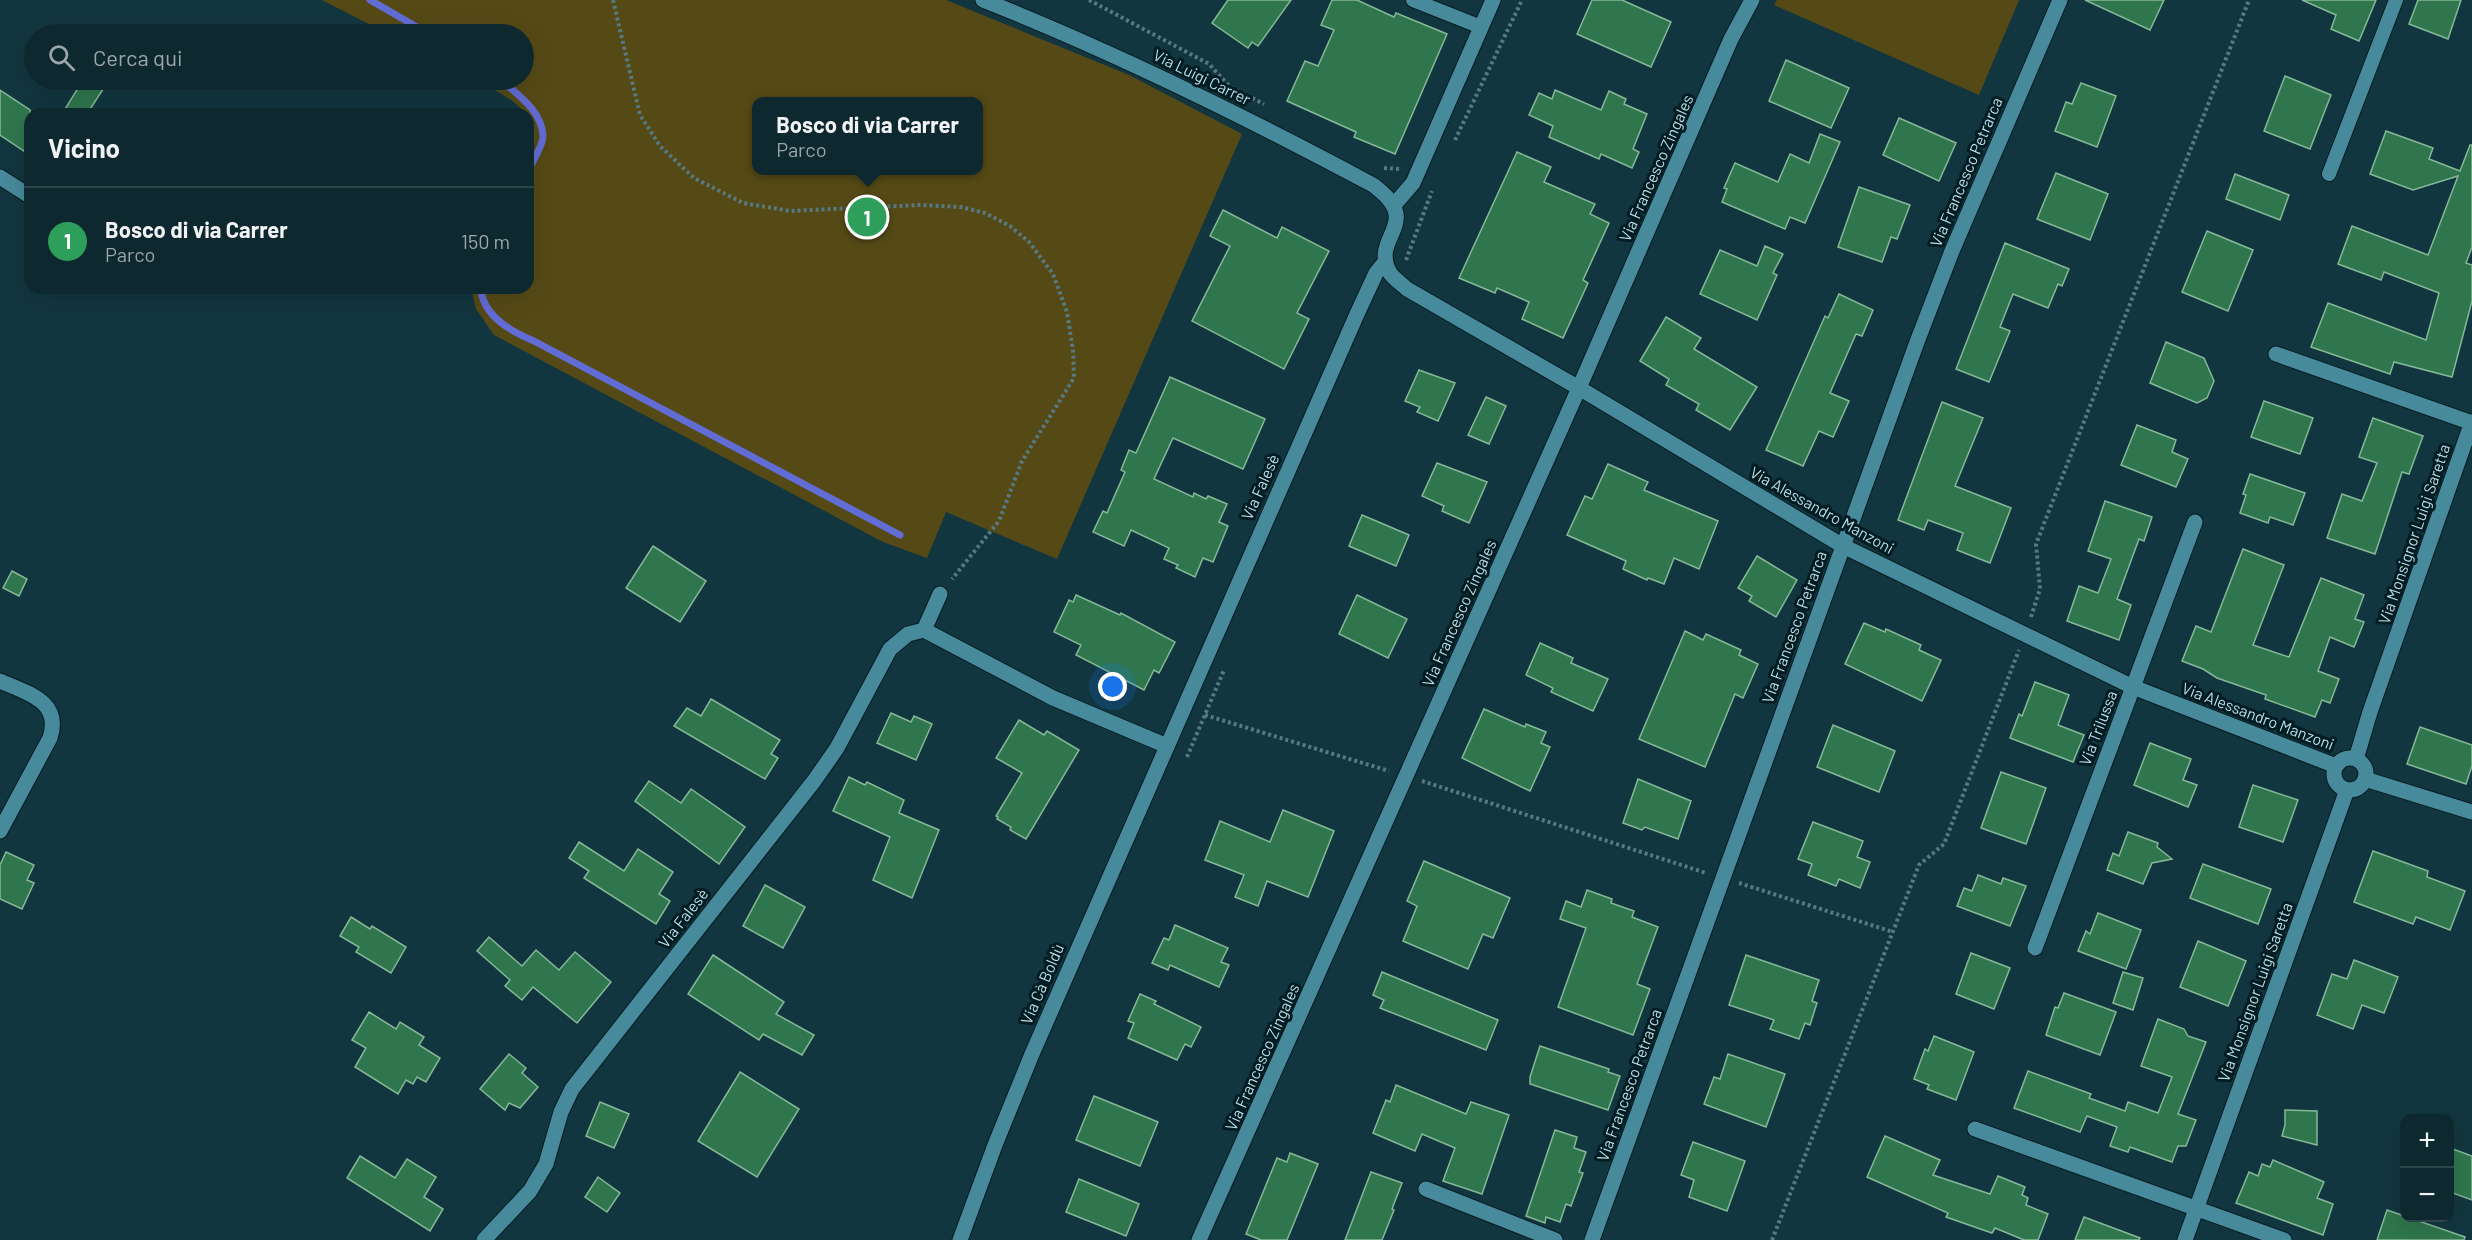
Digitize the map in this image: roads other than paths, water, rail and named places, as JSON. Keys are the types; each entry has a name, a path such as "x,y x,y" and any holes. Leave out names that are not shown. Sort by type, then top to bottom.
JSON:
{"street":[{"name":"Via Luigi Carrer","path":"983,0 1048,26 1238,114 1373,185 1389,196 1394,205"},
{"path":"1394,205 1413,183 1492,0"},
{"name":"Via Francesco Zingales","path":"1199,1240 1579,388 1731,39 1752,0"},
{"name":"Via Francesco Petrarca","path":"1592,1240 1952,251 2060,0"},
{"path":"0,177 24,192"},
{"name":"Via Falesè","path":"1167,746 1357,314 1377,273 1385,262 1388,245 1398,218 1394,205"},
{"name":"Via Alessandro Manzoni","path":"1385,262 1391,275 1407,289 1579,388 1843,546 2133,687 2336,766"},
{"name":"Via Monsignor Luigi Saretta","path":"2276,354 2472,422 2370,712 2356,759"},
{"name":"Via Trilussa","path":"2035,948 2195,522"},
{"path":"940,594 924,630 1053,698 1167,746"},
{"name":"Via Falesè","path":"484,1240 530,1191 546,1164 561,1112 572,1089 814,781 837,748 890,649 908,634 924,630"},
{"path":"0,681 47,705 53,717 54,726 50,738 0,831"},
{"name":"Via Cà Boldù","path":"960,1240 995,1144 1032,1054 1167,746"},
{"path":"2356,759 2364,765 2365,779 2356,789 2347,790 2338,785 2336,766 2343,760 2356,759"},
{"path":"2365,779 2472,812"},
{"name":"Via Monsignor Luigi Saretta","path":"2185,1240 2347,790"},
{"path":"1975,1129 2284,1240"},
{"path":"1426,1189 1555,1240"}],"lane":[{"path":"1413,0 1481,27"},
{"path":"2329,174 2397,0"}],"waterway":[{"path":"370,0 412,24"},
{"path":"512,90 531,108"},
{"path":"534,111 542,127 543,136 534,159"},
{"path":"482,294 492,314 517,333 900,535"}],"place":[{"name":"Bosco di via Carrer","path":"867,217"}]}
